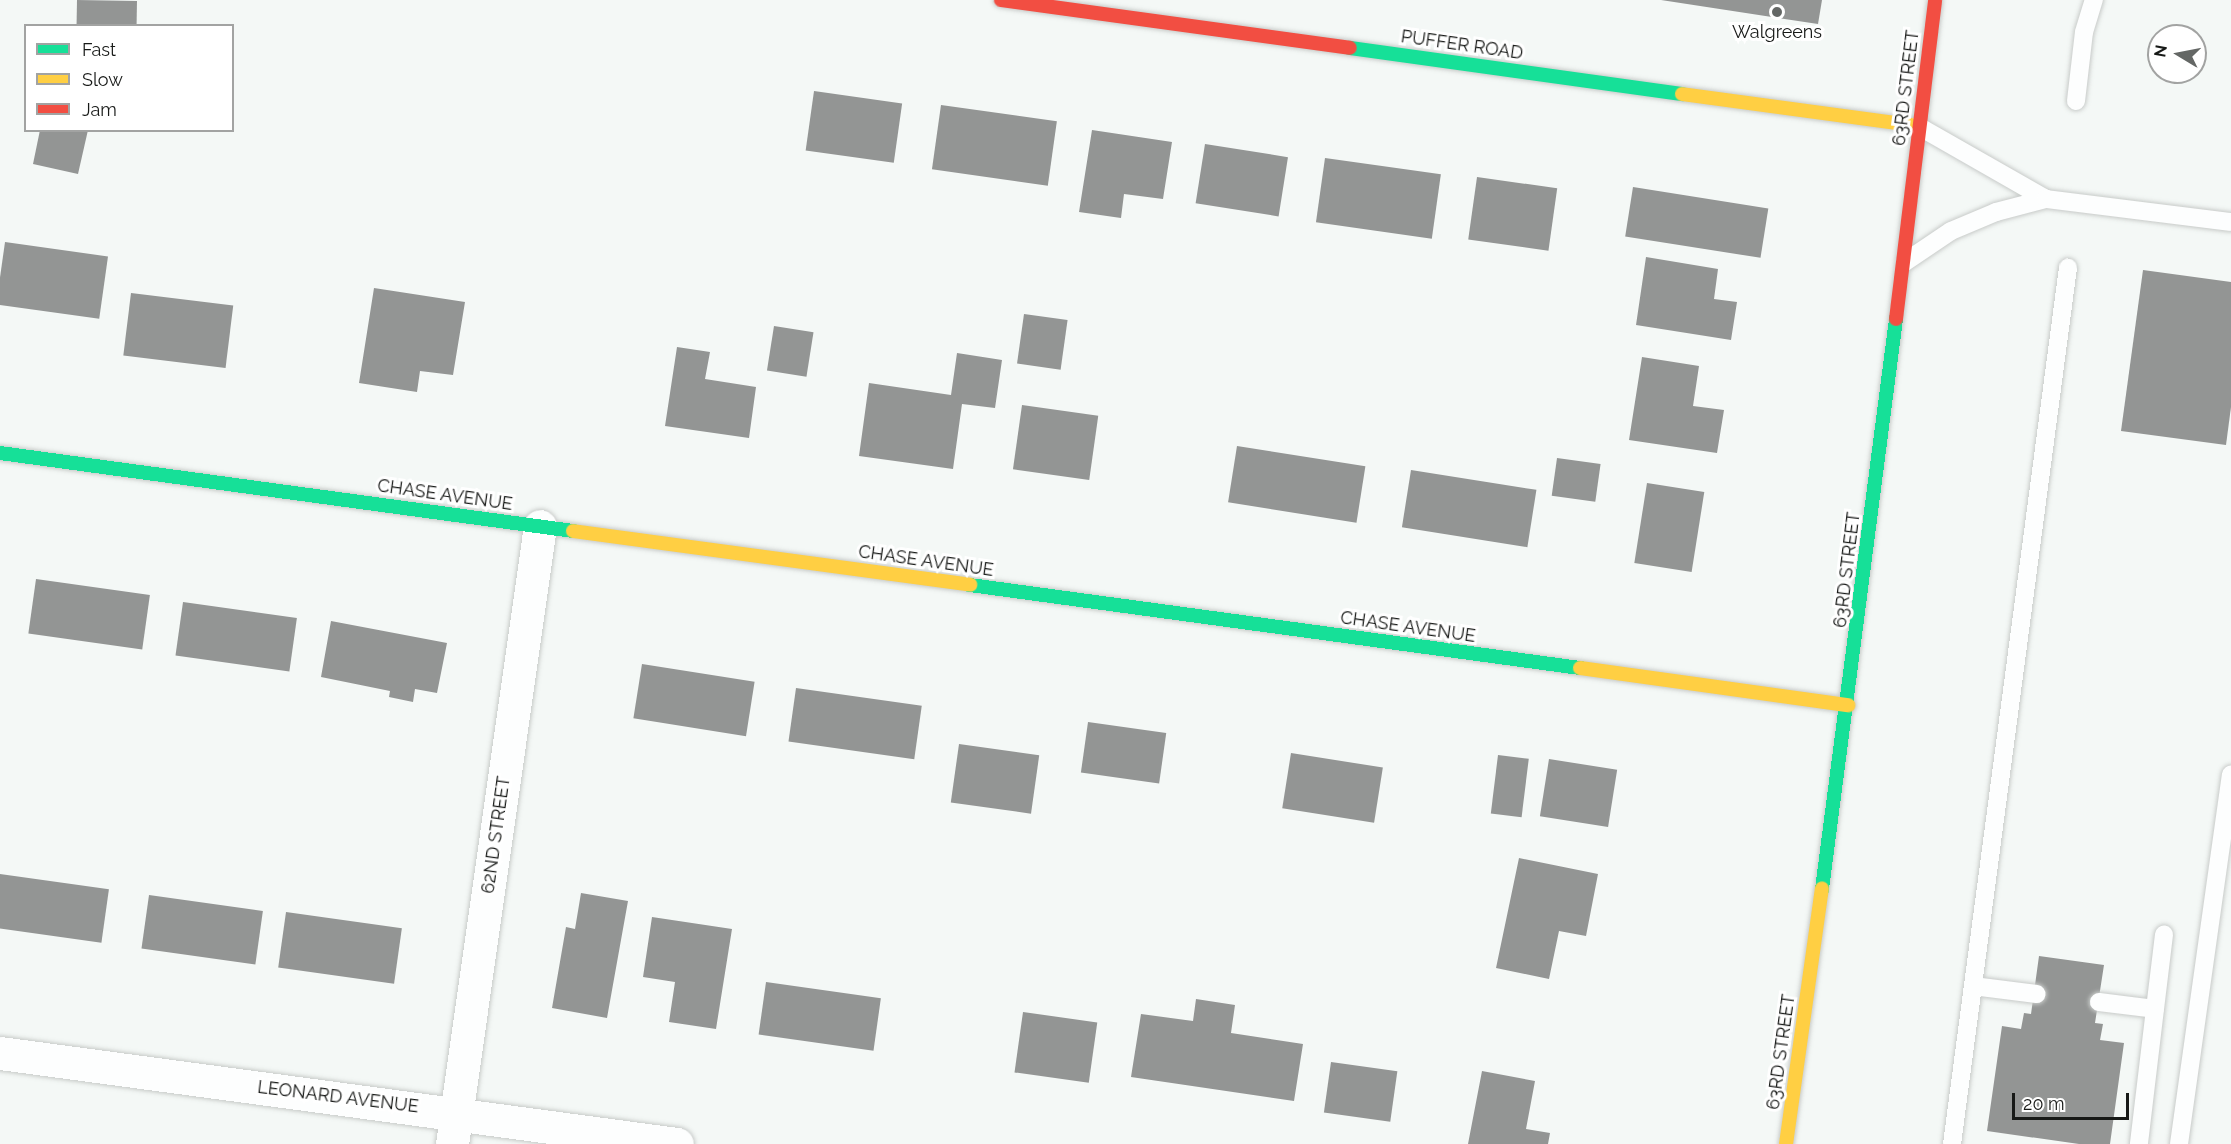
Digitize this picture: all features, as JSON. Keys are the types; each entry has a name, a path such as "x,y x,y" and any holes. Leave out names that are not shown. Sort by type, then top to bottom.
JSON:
{"street":[{"name":"PUFFER ROAD","path":"1001,0 1918,126"},
{"name":"63RD STREET","path":"1786,1144 1848,705 1905,262 1918,126 1935,0"},
{"name":"CHASE AVENUE","path":"0,453 1848,705"},
{"name":"62ND STREET","path":"455,1128 540,526"},
{"name":"LEONARD AVENUE","path":"0,1053 455,1128 677,1144"}],"lane":[{"path":"2076,101 2084,32 2094,0"},
{"path":"1918,126 2046,199"},
{"path":"1905,262 1951,231 1996,212 2046,199 2231,222"},
{"path":"1952,1144 2068,268"},
{"path":"2179,1144 2231,775"},
{"path":"2139,1144 2164,934"},
{"path":"1973,986 2036,994"},
{"path":"2099,1002 2155,1009"}],"building":[{"path":"77,0 137,1 137,24 77,24"},
{"name":"Walgreens","path":"1661,0 1822,0 1818,24"},
{"path":"814,91 902,103 894,163 806,150"},
{"path":"941,105 1057,121 1048,186 932,169"},
{"path":"1092,130 1172,142 1163,199 1124,194 1121,218 1079,212"},
{"path":"40,132 88,132 78,174 33,164"},
{"path":"1205,144 1288,157 1279,216 1196,203"},
{"path":"1325,158 1441,174 1432,239 1316,222"},
{"path":"1477,177 1557,188 1548,251 1468,239"},
{"path":"1633,187 1768,208 1760,258 1625,236"},
{"path":"5,242 108,256 99,319 0,305 0,278"},
{"path":"1646,257 1718,269 1714,299 1737,302 1731,340 1636,325"},
{"path":"2143,270 2231,282 2231,407 2226,445 2121,431"},
{"path":"374,288 465,302 453,375 420,371 417,392 359,383"},
{"path":"131,293 233,306 226,368 123,356"},
{"path":"1024,314 1068,320 1061,370 1017,364"},
{"path":"774,326 814,332 806,377 767,370"},
{"path":"677,347 710,352 705,379 756,387 749,438 665,426"},
{"path":"957,353 1002,360 995,408 962,404 953,469 859,456 869,383 951,395"},
{"path":"1642,357 1699,366 1693,406 1724,410 1717,453 1629,440"},
{"path":"1022,405 1098,416 1089,480 1013,469"},
{"path":"1237,446 1365,466 1356,523 1228,502"},
{"path":"1557,458 1601,464 1595,502 1552,496"},
{"path":"1411,470 1536,490 1527,547 1402,527"},
{"path":"1647,483 1704,492 1692,572 1634,563"},
{"path":"36,579 150,595 142,649 28,633"},
{"path":"183,602 297,618 289,671 175,655"},
{"path":"331,621 447,643 437,693 415,689 413,702 389,697 390,691 321,677"},
{"path":"642,664 755,682 746,736 633,718"},
{"path":"796,688 922,706 914,759 788,741"},
{"path":"1088,722 1166,733 1159,783 1081,773"},
{"path":"959,744 1039,755 1031,814 951,802"},
{"path":"1291,753 1383,768 1374,823 1282,808"},
{"path":"1498,755 1529,759 1522,817 1491,814"},
{"path":"1549,759 1617,770 1608,827 1540,816"},
{"path":"1519,858 1598,874 1586,936 1559,931 1549,979 1496,968"},
{"path":"0,874 109,889 101,943 0,929"},
{"path":"581,893 628,901 607,1018 552,1008 566,927 575,929"},
{"path":"149,895 263,911 255,964 141,948"},
{"path":"286,912 402,928 394,984 278,967"},
{"path":"652,917 732,929 716,1029 669,1022 675,982 643,977"},
{"path":"2039,956 2104,965 2095,1023 2103,1024 2100,1040 2124,1043 2110,1144 2079,1144 1987,1131 2002,1026 2021,1029 2024,1013 2031,1014"},
{"path":"766,982 881,998 873,1051 759,1034"},
{"path":"1196,999 1235,1005 1231,1033 1303,1044 1294,1101 1131,1077 1141,1014 1193,1021"},
{"path":"1023,1012 1097,1022 1089,1083 1015,1072"},
{"path":"1331,1062 1397,1071 1390,1122 1324,1113"},
{"path":"1482,1071 1535,1081 1526,1129 1550,1133 1548,1144 1468,1144"}],"traffic: fast":[{"path":"1350,48 1682,94"},
{"path":"1822,889 1896,319"},
{"path":"0,453 573,531"},
{"path":"970,585 1580,668"}],"traffic: slow":[{"path":"1682,94 1918,126"},
{"path":"573,531 970,585"},
{"path":"1580,668 1848,705"},
{"path":"1786,1144 1822,889"}],"traffic: jam":[{"path":"1001,0 1350,48"},
{"path":"1896,319 1935,0"}],"place":[{"name":"Walgreens","path":"1777,12"}]}
